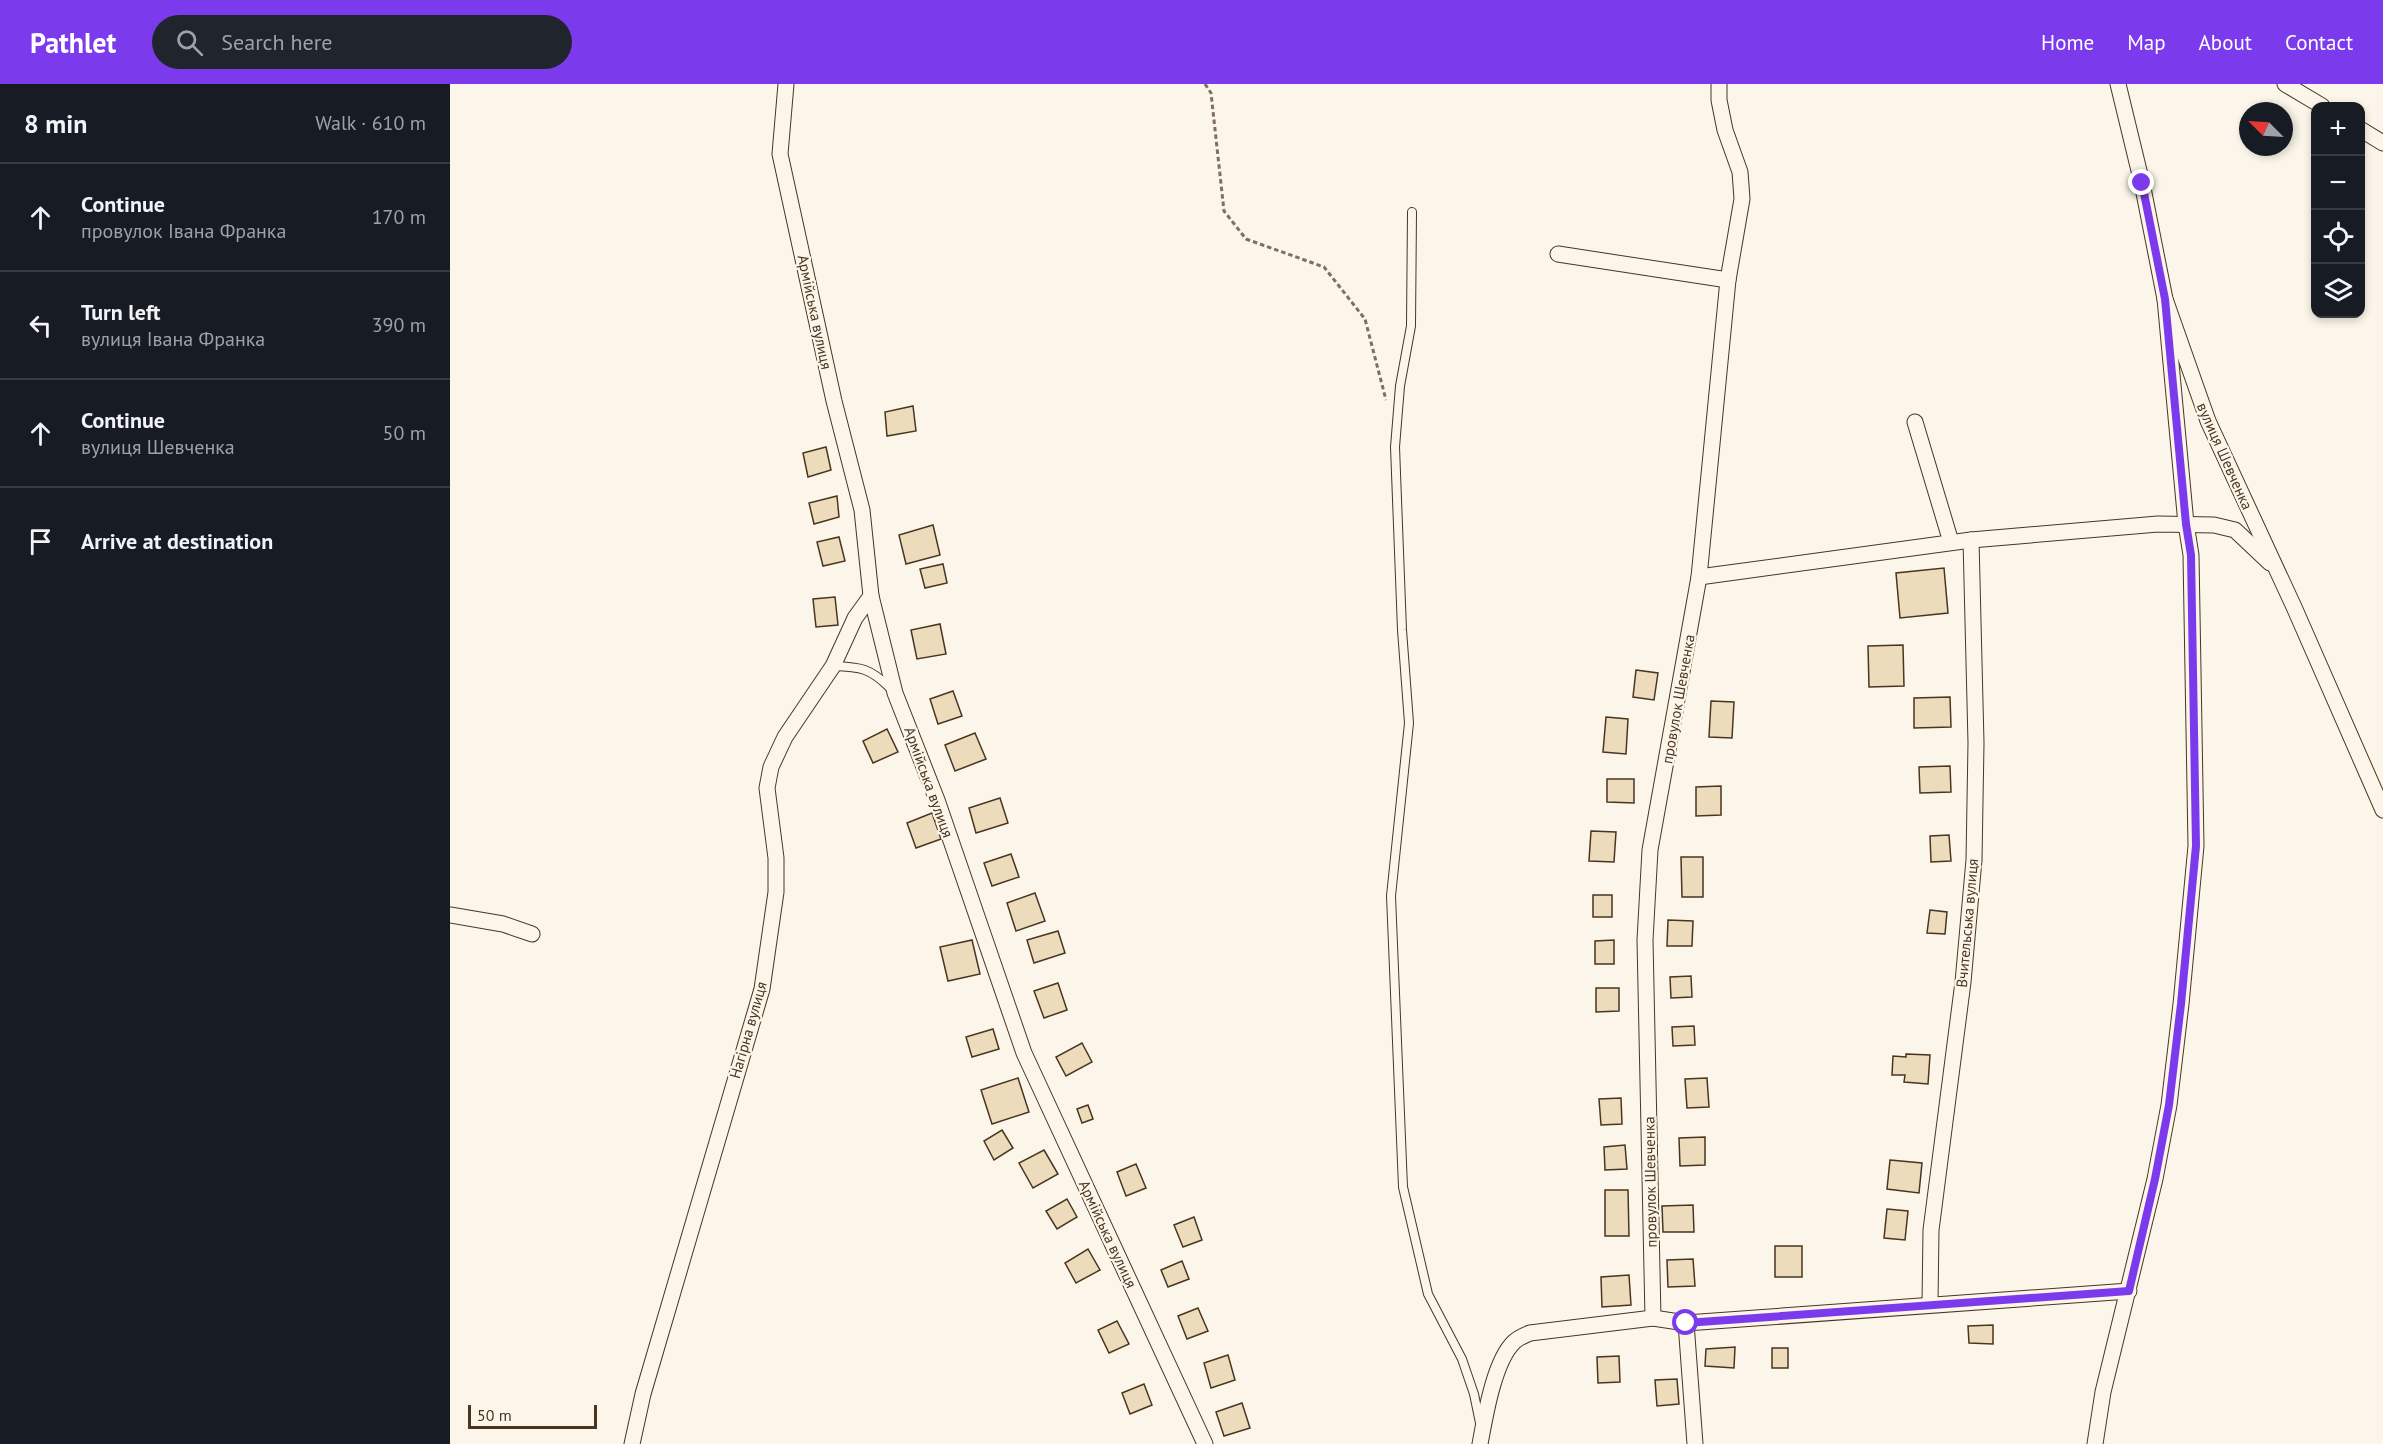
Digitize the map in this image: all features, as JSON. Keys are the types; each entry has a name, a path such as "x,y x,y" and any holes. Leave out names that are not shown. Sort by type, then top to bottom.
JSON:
{"street":[{"name":"Армійська вулиця","path":"786,84 780,154 834,401 862,510 871,596 895,693 937,800 1024,1053 1205,1444"},
{"name":"провулок Шевченка","path":"1653,1318 1645,940 1650,850 1699,577 1728,280 1742,199 1740,172 1725,130 1719,100 1719,84"},
{"name":"вулиця Шевченка","path":"2118,84 2142,183 2165,299 2208,421 2383,810"},
{"path":"2285,84 2315,102"},
{"path":"2365,132 2383,143"},
{"path":"1558,254 1728,280"},
{"path":"2095,1444 2103,1392 2155,1179 2169,1105 2196,846 2191,555 2186,524 2165,299"},
{"path":"1915,422 1950,543"},
{"path":"1699,577 1971,540 2158,524 2214,525 2235,530 2277,570"},
{"name":"Вчительська вулиця","path":"1930,1304 1931,1230 1963,982 1974,860 1976,743 1971,540"},
{"name":"Нагірна вулиця","path":"632,1444 643,1394 762,989 776,892 776,858 767,788 771,766 785,736 833,666 855,618 871,596"},
{"path":"450,915 503,924 532,934"},
{"path":"1481,1440 1504,1356 1514,1341 1530,1333 1653,1318 1686,1323 2129,1291"},
{"path":"1686,1323 1695,1444"}],"lane":[{"path":"1412,212 1411,326 1400,386 1395,447 1402,630 1409,723 1391,896 1403,1187 1428,1294 1462,1359 1474,1394 1481,1440"},
{"path":"833,666 857,667 876,674 895,693"}],"path":[{"path":"1205,84 1211,93 1224,211 1246,239 1324,267 1365,319 1386,401"}],"building":[{"path":"913,406 916,431 887,436 885,412"},
{"path":"826,447 831,470 808,477 803,453"},
{"path":"837,496 839,517 814,524 809,503"},
{"path":"933,525 940,555 906,564 899,535"},
{"path":"839,537 845,561 823,566 817,542"},
{"path":"943,564 947,583 925,588 920,569"},
{"path":"1944,568 1948,613 1900,618 1896,573"},
{"path":"835,597 838,625 816,627 813,599"},
{"path":"940,624 946,654 917,659 911,630"},
{"path":"1903,645 1904,686 1869,687 1868,646"},
{"path":"1636,670 1658,673 1654,700 1633,697"},
{"path":"953,691 962,716 938,724 930,699"},
{"path":"1950,697 1951,727 1914,728 1914,698"},
{"path":"1711,701 1734,702 1732,738 1709,737"},
{"path":"1606,717 1628,719 1626,754 1603,752"},
{"path":"887,729 898,752 873,763 863,741"},
{"path":"975,733 986,759 955,771 945,745"},
{"path":"1950,766 1951,792 1920,793 1919,767"},
{"path":"1607,779 1634,779 1634,803 1607,802"},
{"path":"1721,786 1721,815 1696,816 1696,787"},
{"path":"1000,798 1008,823 976,833 969,808"},
{"path":"932,813 941,839 916,848 907,823"},
{"path":"1591,831 1616,832 1614,862 1589,861"},
{"path":"1949,835 1951,861 1931,862 1930,836"},
{"path":"1011,854 1019,877 992,886 984,863"},
{"path":"1681,857 1703,857 1703,897 1682,897"},
{"path":"1035,893 1045,921 1016,931 1007,903"},
{"path":"1593,895 1612,895 1612,917 1593,917"},
{"path":"1930,910 1947,912 1945,934 1927,933"},
{"path":"1668,920 1693,921 1692,946 1667,946"},
{"path":"1058,931 1065,953 1034,963 1027,940"},
{"path":"972,940 980,974 948,981 940,947"},
{"path":"1614,940 1614,964 1595,964 1595,941"},
{"path":"1691,976 1692,997 1671,998 1670,977"},
{"path":"1058,983 1067,1010 1044,1018 1034,991"},
{"path":"1596,988 1619,988 1619,1011 1596,1012"},
{"path":"1694,1026 1695,1045 1673,1046 1672,1027"},
{"path":"993,1029 999,1049 972,1057 966,1037"},
{"path":"1082,1043 1092,1062 1066,1076 1056,1057"},
{"path":"1906,1054 1930,1055 1928,1084 1904,1082 1905,1075 1892,1075 1893,1056 1906,1057"},
{"path":"1018,1078 1029,1112 992,1124 981,1090"},
{"path":"1707,1078 1709,1107 1687,1108 1685,1079"},
{"path":"1621,1098 1622,1124 1601,1125 1599,1099"},
{"path":"1088,1105 1093,1119 1082,1123 1077,1109"},
{"path":"1002,1130 1013,1148 994,1160 984,1141"},
{"path":"1705,1137 1705,1165 1680,1166 1679,1138"},
{"path":"1625,1145 1627,1169 1605,1170 1604,1147"},
{"path":"1044,1150 1058,1174 1033,1188 1019,1163"},
{"path":"1890,1160 1922,1163 1919,1193 1887,1189"},
{"path":"1136,1164 1146,1188 1126,1196 1117,1172"},
{"path":"1605,1190 1628,1190 1629,1236 1605,1236"},
{"path":"1067,1199 1077,1217 1057,1229 1046,1211"},
{"path":"1693,1205 1694,1232 1663,1232 1662,1206"},
{"path":"1887,1209 1908,1211 1905,1240 1884,1238"},
{"path":"1194,1217 1202,1240 1183,1247 1174,1225"},
{"path":"1775,1246 1802,1246 1802,1277 1775,1277"},
{"path":"1088,1249 1100,1270 1076,1283 1065,1263"},
{"path":"1693,1259 1695,1286 1668,1287 1667,1260"},
{"path":"1182,1261 1189,1279 1168,1287 1161,1270"},
{"path":"1629,1275 1631,1305 1602,1307 1601,1277"},
{"path":"1198,1308 1208,1331 1187,1339 1178,1316"},
{"path":"1117,1321 1129,1344 1109,1353 1098,1330"},
{"path":"1993,1325 1993,1344 1969,1343 1968,1326"},
{"path":"1735,1347 1734,1368 1705,1366 1706,1349"},
{"path":"1772,1348 1788,1348 1788,1368 1772,1368"},
{"path":"1228,1355 1235,1380 1211,1388 1204,1363"},
{"path":"1619,1356 1620,1382 1598,1383 1597,1357"},
{"path":"1677,1379 1679,1404 1657,1406 1655,1380"},
{"path":"1144,1384 1152,1405 1130,1414 1122,1393"},
{"path":"1242,1403 1250,1428 1224,1436 1216,1412"}],"route":[{"path":"1686,1323 2129,1291 2155,1179 2169,1105 2196,846 2191,555 2186,524 2165,299 2142,183"}]}
